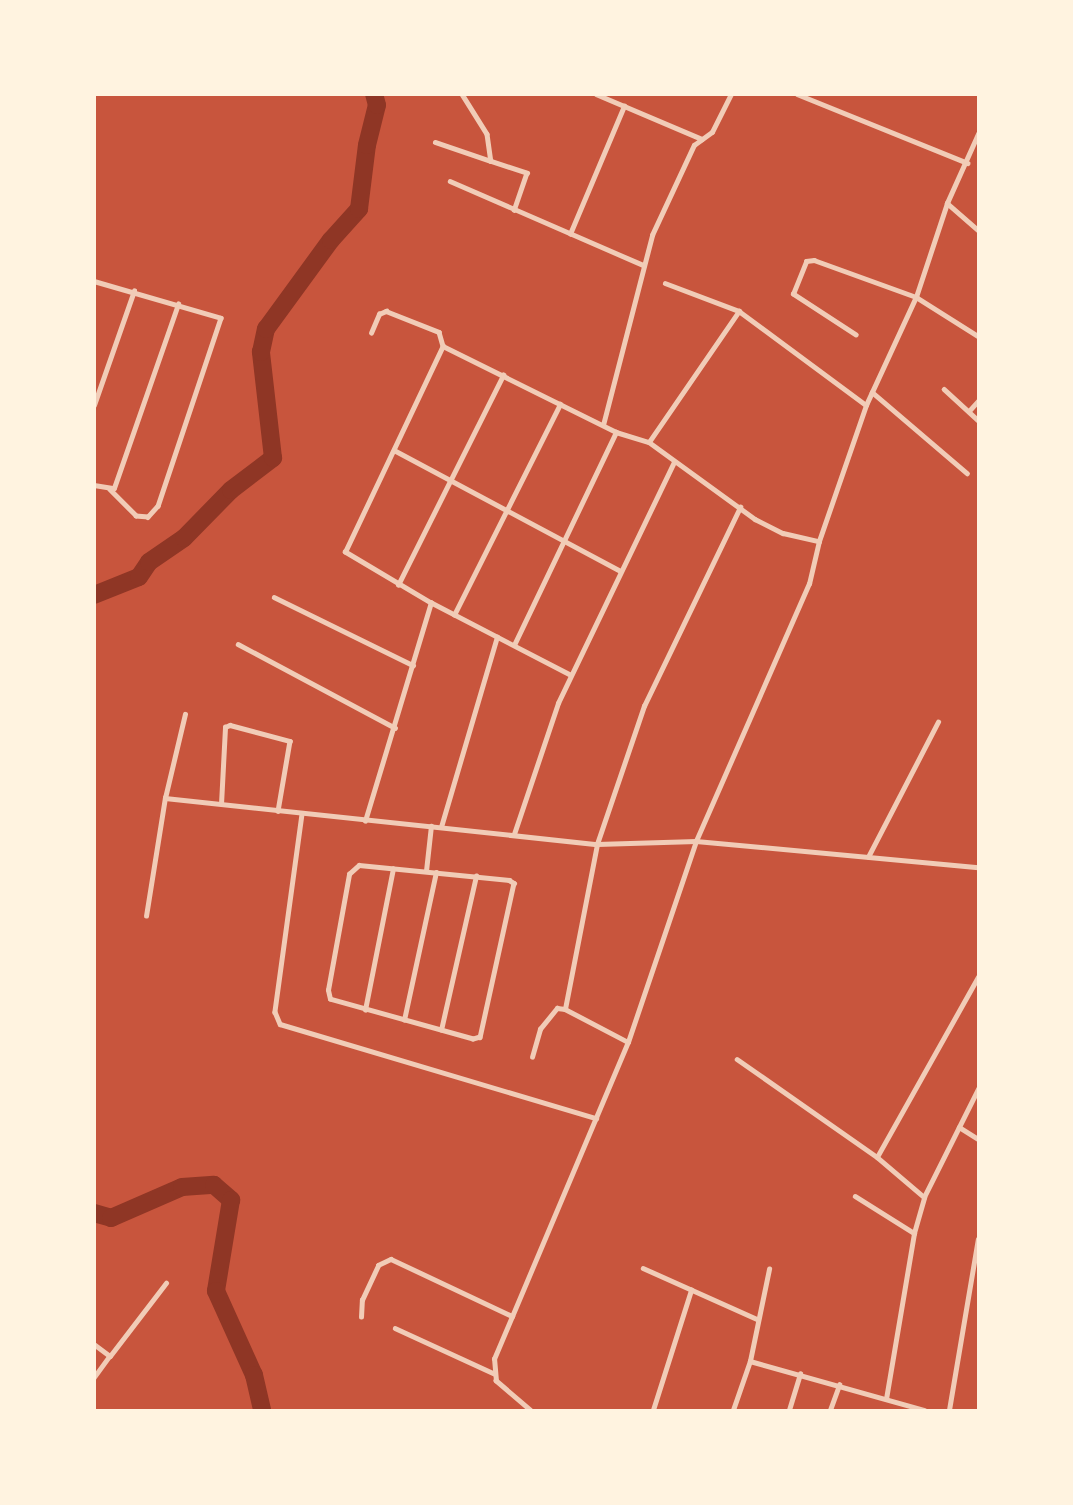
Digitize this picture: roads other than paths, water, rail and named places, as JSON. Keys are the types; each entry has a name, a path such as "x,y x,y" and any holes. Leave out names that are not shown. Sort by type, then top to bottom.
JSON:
{"street":[{"path":"462,94 487,134 491,161"},
{"path":"596,94 702,138"},
{"path":"603,425 643,265 660,216 694,144 714,130 731,94"},
{"path":"797,94 968,163"},
{"path":"570,234 624,106"},
{"path":"493,1373 494,1359 628,1042 696,841 809,584 819,541 866,405 916,297 946,203 968,163 978,134"},
{"path":"435,142 527,173 514,210"},
{"path":"450,181 643,265"},
{"path":"946,203 978,230"},
{"path":"856,335 794,296 793,290 806,261 814,260 916,297 978,336"},
{"path":"94,281 221,318 158,506 148,517 136,516 110,490 94,485"},
{"path":"665,283 739,311 866,405"},
{"path":"94,405 134,291"},
{"path":"110,490 114,488 178,304"},
{"path":"371,333 381,311 386,310 439,332 443,346 345,549 349,558 570,675"},
{"path":"649,442 739,311"},
{"path":"443,346 616,432 649,442 674,462 776,530 819,541"},
{"path":"398,585 503,375"},
{"path":"944,389 978,420"},
{"path":"872,392 967,473"},
{"path":"969,411 978,401"},
{"path":"454,615 560,404"},
{"path":"514,645 616,432"},
{"path":"394,450 621,571"},
{"path":"514,834 570,675 674,462"},
{"path":"565,1009 597,844 650,690 740,507"},
{"path":"274,597 413,664"},
{"path":"365,820 432,603"},
{"path":"441,827 497,637"},
{"path":"238,644 394,728"},
{"path":"146,916 165,798 185,714"},
{"path":"868,857 938,722"},
{"path":"221,804 225,728 230,725 290,741 278,811"},
{"path":"165,798 597,844 696,841 978,867"},
{"path":"302,814 275,1012 280,1024 596,1118"},
{"path":"426,872 431,826"},
{"path":"357,866 426,872 509,880 514,887 483,1032 476,1039 332,1001 328,994 349,874 357,866"},
{"path":"365,1010 393,869"},
{"path":"404,1020 436,873"},
{"path":"441,1030 476,876"},
{"path":"877,1157 978,977"},
{"path":"532,1057 543,1024 554,1009 565,1009 628,1042"},
{"path":"737,1059 877,1157 924,1197"},
{"path":"886,1399 914,1233 924,1197 978,1089"},
{"path":"959,1127 978,1139"},
{"path":"855,1196 914,1233"},
{"path":"949,1410 978,1239"},
{"path":"361,1317 362,1300 378,1265 391,1259 512,1316"},
{"path":"643,1268 757,1319"},
{"path":"733,1410 750,1361 769,1269"},
{"path":"94,1378 166,1283"},
{"path":"653,1410 691,1290"},
{"path":"395,1328 493,1373 530,1410"},
{"path":"94,1344 110,1356"},
{"path":"750,1361 924,1410"},
{"path":"789,1410 800,1374"},
{"path":"830,1410 838,1385"}],"waterway":[{"path":"94,595 139,577 149,562 184,538 231,490 273,458 261,352 266,329 331,240 359,209 367,145 377,105 374,94"},
{"path":"94,1213 111,1218 182,1187 214,1185 231,1200 216,1291 254,1375 262,1410"}]}
